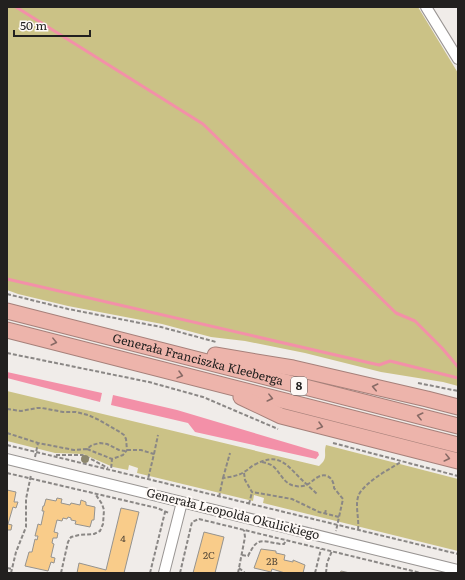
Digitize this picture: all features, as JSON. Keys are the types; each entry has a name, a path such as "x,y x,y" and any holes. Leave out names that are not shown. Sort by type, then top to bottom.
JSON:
{"highway":[{"name":"Generała Franciszka Kleeberga","path":"7,311 458,426"},
{"name":"Generała Franciszka Kleeberga","path":"10,332 458,445"},
{"path":"140,345 184,349 293,368 427,398 458,407"},
{"path":"206,381 281,416 458,461"}],"street":[{"path":"426,7 458,59"},
{"name":"Generała Leopolda Okulickiego","path":"7,459 458,570"},
{"path":"164,573 182,502"}],"path":[{"path":"7,294 68,309 161,328 218,343"},
{"path":"7,352 149,382 203,397 282,430"},
{"path":"411,382 458,391"},
{"path":"7,405 8,410 21,411 37,408 63,412 76,412 88,415 124,435 127,444 123,455 112,459 87,449 68,450 38,443 7,433"},
{"path":"148,479 158,435"},
{"path":"327,442 458,476"},
{"path":"11,573 16,552 26,527 26,499 38,443"},
{"path":"87,449 92,445 100,443 107,444 119,450 141,450 154,454"},
{"path":"7,445 458,554"},
{"path":"219,497 230,453"},
{"path":"51,456 82,455 111,470"},
{"path":"111,470 112,459"},
{"path":"223,478 244,473 251,466 260,461 268,459 276,460 290,466 317,494"},
{"path":"260,461 273,466 288,484 296,486 308,485 320,476 325,475 333,480 334,488 343,499 338,517 338,526 335,539 327,563 326,573"},
{"path":"358,530 358,496 362,490 376,478 401,462"},
{"path":"7,473 157,508 165,512 150,573"},
{"path":"244,473 245,480 252,492 249,504"},
{"path":"252,492 292,499 319,512 338,517"},
{"path":"61,573 68,542 71,537 79,534 94,534 100,531 103,524 104,510 95,494"},
{"path":"325,514 326,509"},
{"path":"180,573 192,522 195,519 421,573"},
{"path":"238,573 245,537 244,530"},
{"path":"242,555 248,556 256,543 259,541 284,544 286,540"},
{"path":"315,573 321,549"},
{"path":"7,568 12,569"},
{"path":"239,568 245,573"}],"shaded area":[{"path":"7,7 418,7 458,73 458,386 443,382 381,372 305,353 245,341 211,337 162,324 68,306 7,290"},
{"path":"7,372 102,393 100,402 7,378"},
{"path":"7,391 319,466 325,458 326,445 458,479 458,551 263,503 264,498 254,495 253,501 137,473 138,468 129,465 128,470 113,467 83,454 55,453 7,441"},
{"path":"113,395 177,410 318,452 319,455 316,459 195,432 188,423 111,405"}],"building":[{"path":"7,490 16,492 14,502 18,502 16,508 13,507 8,524 12,525 11,530 7,530"},
{"path":"57,498 62,499 61,503 80,505 81,500 86,502 86,505 95,507 94,520 92,520 90,527 75,524 76,521 71,520 71,518 68,517 67,519 63,518 62,521 57,520 54,532 58,533 57,538 53,538 52,543 54,544 51,557 55,558 54,563 51,562 48,571 25,566 29,552 32,552 35,539 37,540 38,536 35,536 38,524 41,525 44,511 42,511 46,499 56,501"},
{"path":"121,508 139,512 124,573 77,573 79,563 106,570"},
{"path":"204,532 224,537 215,573 193,573"},
{"path":"261,549 276,551 276,553 285,555 284,560 293,562 293,560 305,565 303,573 285,573 272,569 271,572 254,568"}],"waterway":[{"path":"16,7 203,124 396,313 415,321 442,348 458,367"},
{"path":"7,279 379,365 390,361 458,378"}]}
